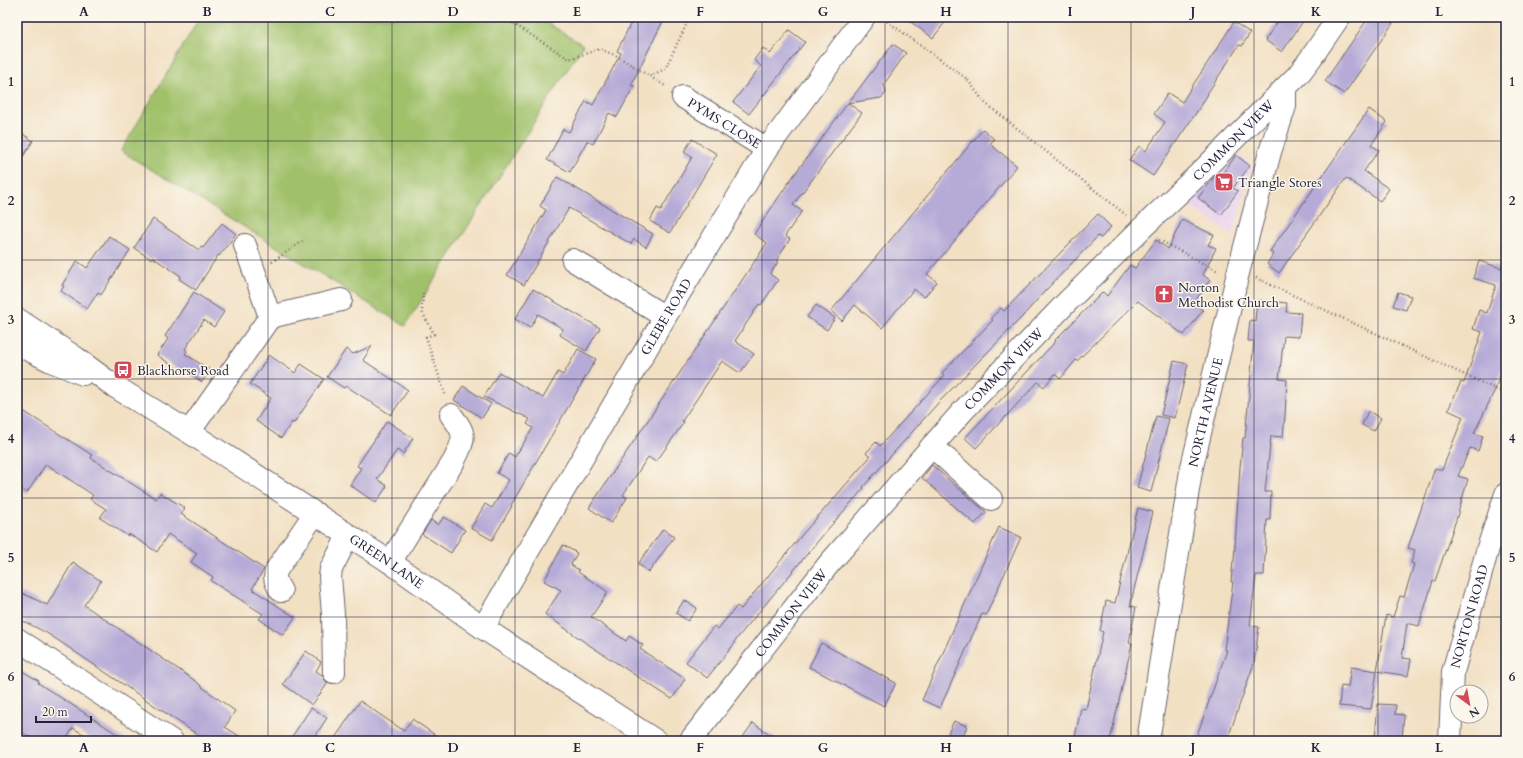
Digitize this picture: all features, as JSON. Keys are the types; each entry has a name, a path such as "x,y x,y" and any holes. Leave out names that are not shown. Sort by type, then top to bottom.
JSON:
{"street":[{"name":"GLEBE ROAD","path":"483,628 665,317 767,148 864,17"},
{"name":"COMMON VIEW","path":"690,741 828,565 962,412 1140,229 1200,173 1298,75 1339,17"},
{"name":"NORTH AVENUE","path":"1148,741 1191,471 1238,274 1270,152 1284,106 1285,88"},
{"name":"PYMS CLOSE","path":"683,97 767,148"},
{"path":"245,245 270,317"},
{"path":"573,260 665,317"},
{"path":"189,432 270,317 341,300"},
{"name":"GREEN LANE","path":"17,319 76,358 114,386 189,432 390,562 483,628 656,741"},
{"name":"GREEN LANE","path":"17,344 51,361 114,386"},
{"path":"390,562 454,461 461,447 463,436 462,429 451,415"},
{"path":"932,446 991,499"},
{"name":"NORTON ROAD","path":"1450,741 1453,672 1488,548 1506,494"},
{"path":"281,591 274,575 315,513"},
{"path":"334,672 333,614 330,577 331,569 348,536"},
{"path":"17,638 172,741"}],"path":[{"path":"502,17 569,59 600,49 617,56 683,97"},
{"path":"650,76 665,69 690,17"},
{"path":"881,17 967,79 984,102 1127,216 1140,229 1153,237 1222,273 1252,276 1506,394"},
{"path":"256,274 303,241"},
{"path":"423,293 422,312 434,334 426,337 451,415"}],"shaded area":[{"path":"1237,154 1252,166 1233,236 1186,203"}],"green space":[{"path":"200,17 538,17 583,45 405,326 121,151"}],"building":[{"path":"634,17 665,17 631,85 634,86 617,117 609,113 593,144 587,141 570,172 547,160 563,129 569,132 586,101 593,105 621,53 617,51"},
{"path":"904,17 949,17 933,38"},
{"path":"1281,17 1306,17 1282,52 1265,40"},
{"path":"1369,17 1384,17 1393,23 1344,94 1325,81"},
{"path":"1234,22 1250,33 1242,46 1239,45 1200,107 1153,176 1129,160 1139,146 1146,151 1165,122 1154,114 1168,93 1182,102"},
{"path":"789,30 805,42 749,114 733,102 761,66 754,60 763,48 770,54"},
{"path":"893,44 906,53 884,84 886,93 881,98 848,103"},
{"path":"848,103 862,113 793,205 802,211 785,236 790,239 776,261 778,262 770,274 778,280 761,305 759,304 735,341 754,354 740,373 722,361 682,421 684,422 656,462 648,457 623,495 627,498 611,523 589,508 767,243 754,234 791,179"},
{"path":"1369,109 1387,122 1371,145 1379,150 1364,171 1389,189 1380,201 1346,178 1279,273 1267,264 1273,254 1270,251"},
{"path":"983,129 994,139 990,144 1017,166 927,274 937,282 924,297 914,289 882,328 855,305 842,321 831,311"},
{"path":"17,130 33,141 17,166"},
{"path":"692,139 717,154 670,233 650,221 657,208 661,210 692,157 684,152"},
{"name":"Triangle Stores","path":"1236,155 1250,166 1233,188 1238,191 1221,215 1198,198 1217,173 1221,176"},
{"path":"557,177 653,234 646,247 634,239 631,244 569,208 524,285 507,275 546,210 540,206"},
{"path":"1098,214 1111,227 1101,238 1098,236 939,402 863,487 864,488 734,642 735,643 707,678 686,662 714,626 718,629 737,606 741,609 801,536 870,457 866,453 876,442 880,446 944,376 942,373 993,320 991,318 1001,308 1004,311"},
{"path":"153,219 199,250 201,247 203,248 222,223 236,234 219,256 218,255 196,290 179,279 181,276 152,257 151,259 134,248"},
{"path":"1182,220 1214,235 1208,245 1216,248 1203,275 1210,280 1193,304 1203,310 1184,335 1138,301 1077,361 1076,360 1060,379 1055,374 1044,387 1038,382 976,448 965,438 1056,341 1055,340 1103,292 1107,296 1130,265 1135,268 1156,240 1168,249"},
{"path":"109,236 130,250 101,295 98,292 87,309 61,291 64,286 62,285 77,261 87,268"},
{"path":"1479,261 1501,268 1503,263 1506,264 1506,358 1494,392 1474,433 1483,436 1478,451 1470,448 1458,476 1468,479 1456,520 1435,581 1433,581 1419,626 1407,623 1402,658 1411,659 1408,676 1377,671 1386,615 1393,617 1400,596 1404,597 1414,564 1411,563 1415,550 1408,548 1435,468 1442,470 1463,417 1448,410 1461,382 1464,383 1482,332 1473,329 1479,310 1487,313 1496,285 1473,278"},
{"path":"533,289 600,328 586,351 560,335 563,329 538,314 530,328 515,319"},
{"path":"194,292 224,312 214,327 204,320 185,349 187,351 185,354 210,370 202,382 185,371 183,373 157,355 168,339 165,336"},
{"path":"1398,292 1411,296 1406,310 1393,306"},
{"path":"1257,300 1287,303 1286,312 1301,313 1299,337 1284,336 1279,379 1287,380 1283,437 1271,436 1265,492 1271,492 1270,520 1267,520 1264,575 1256,575 1250,626 1259,627 1254,663 1227,741 1195,741 1227,650 1224,650 1233,582 1231,582 1234,561 1240,467 1243,438 1245,438 1254,341 1248,341 1250,320 1255,321"},
{"path":"816,305 835,318 827,330 807,317"},
{"path":"372,346 363,360 408,390 391,415 346,386 344,388 327,377 346,349 353,354"},
{"path":"578,349 596,359 492,540 471,528 485,504 492,508 509,480 497,473 509,453 515,457 533,428 527,424 530,419 484,397 499,372 543,398 558,372 563,375"},
{"path":"269,355 295,373 301,364 324,379 294,423 292,422 281,438 256,421 271,398 250,384"},
{"path":"1174,361 1188,364 1175,418 1161,415"},
{"path":"463,386 491,404 482,418 454,400"},
{"path":"17,407 92,455 91,458 156,499 160,493 185,508 181,514 264,569 252,589 295,617 283,635 259,619 263,614 211,581 213,577 191,562 197,553 168,534 157,552 129,534 128,536 100,518 106,509 90,499 93,495 46,464 27,493 17,486"},
{"path":"1368,411 1381,418 1374,431 1362,425"},
{"path":"1156,416 1169,419 1151,492 1137,488"},
{"path":"387,421 413,438 403,454 397,450 377,479 387,486 376,503 350,485 361,468 357,466"},
{"path":"932,465 986,512 975,524 922,478"},
{"path":"1138,508 1153,512 1130,606 1136,607 1129,643 1132,643 1110,741 1093,741 1075,737 1081,708 1086,709 1103,632 1100,631 1106,601 1115,603"},
{"path":"444,517 465,530 451,553 422,534 431,520 438,525"},
{"path":"999,527 1021,537 986,615 982,614 940,708 922,700"},
{"path":"663,529 674,537 649,572 638,564"},
{"path":"563,545 577,553 571,565 579,570 578,572 608,592 591,617 626,641 629,636 643,645 640,649 685,679 672,699 586,643 545,614 561,590 544,581"},
{"path":"73,562 101,581 84,605 197,682 235,711 225,727 247,741 207,741 59,641 17,618 17,603 22,593 47,605"},
{"path":"684,600 697,608 688,621 676,613"},
{"path":"821,643 896,683 884,706 809,667"},
{"path":"306,651 321,662 316,671 322,675 328,683 312,705 283,684"},
{"path":"1351,667 1377,671 1371,709 1339,706 1341,686 1348,687"},
{"path":"17,668 39,681 38,683 128,741 95,741 73,728 65,741 36,741 17,729"},
{"path":"360,701 404,731 412,719 444,741 333,741"},
{"path":"1378,704 1396,705 1395,714 1404,715 1402,740 1375,738"},
{"path":"311,708 327,718 312,741 289,741"},
{"path":"954,721 967,726 962,739 948,733"},
{"path":"753,723 780,741 740,741"}],"place":[{"name":"Triangle Stores","path":"1224,182"},
{"name":"Norton Methodist Church","path":"1164,294"},
{"name":"Blackhorse Road","path":"123,370"}]}
